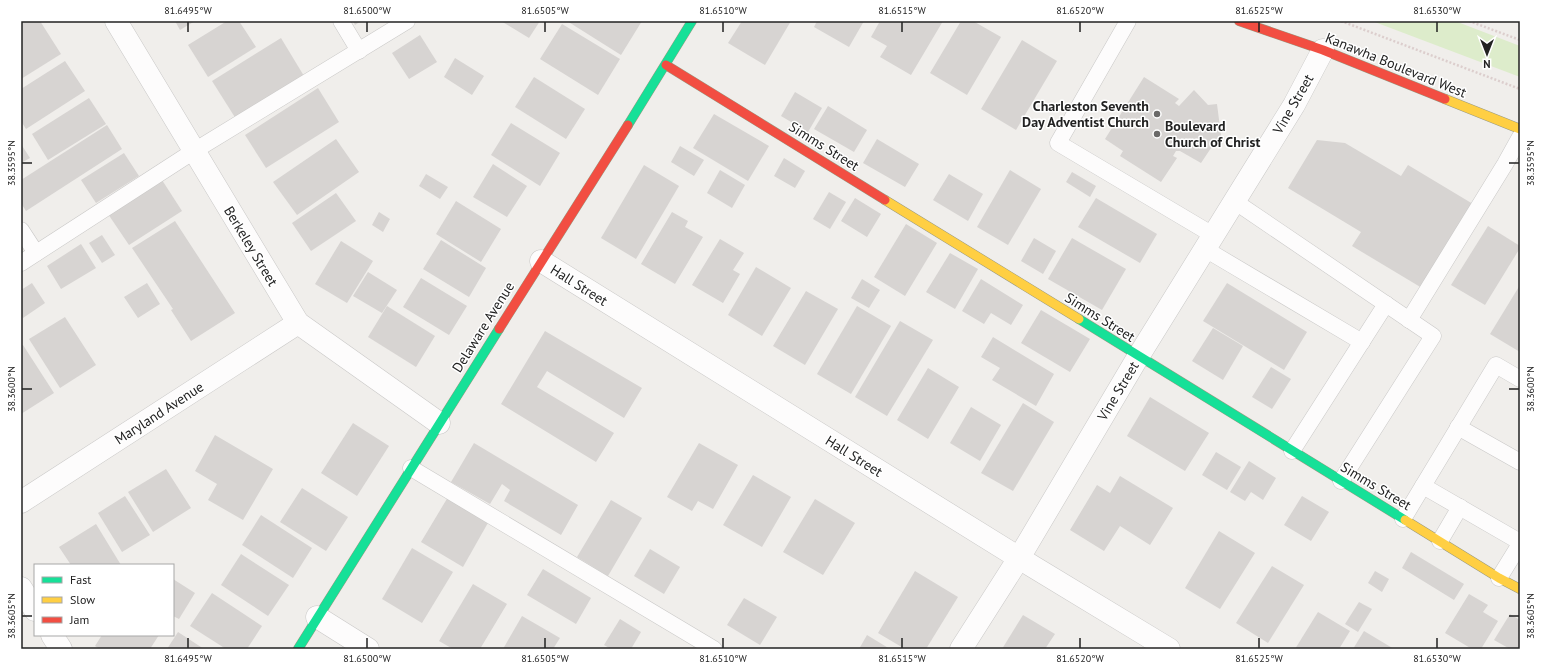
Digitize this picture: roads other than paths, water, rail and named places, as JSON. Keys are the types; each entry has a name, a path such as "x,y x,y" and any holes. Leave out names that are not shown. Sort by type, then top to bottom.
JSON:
{"street":[{"name":"Berkeley Street","path":"116,21 298,323 439,423"},
{"name":"Delaware Avenue","path":"298,649 541,261 666,65 692,21"},
{"name":"Kanawha Boulevard West","path":"1239,21 1323,50 1520,129"},
{"name":"Vine Street","path":"961,649 1019,558 1138,357 1294,104 1323,50"},
{"name":"Simms Street","path":"666,65 1138,357 1499,578 1520,589"},
{"name":"Hall Street","path":"541,261 1168,649"},
{"name":"Maryland Avenue","path":"21,502 298,323"},
{"path":"21,588 34,608"},
{"path":"317,617 368,649"},
{"path":"53,636 61,649"}],"lane":[{"path":"341,21 359,51"},
{"path":"21,263 194,151 407,21"},
{"path":"1128,21 1058,143 1362,342"},
{"path":"1409,320 1501,171 1520,137"},
{"path":"1234,202 1433,336 1341,481"},
{"path":"21,230 36,253"},
{"path":"1292,451 1386,304"},
{"path":"1403,519 1496,365 1520,379"},
{"path":"1458,427 1520,462"},
{"path":"411,468 714,649"},
{"path":"1423,486 1520,543 1499,578"},
{"path":"1440,541 1460,507"}],"place":[{"name":"Charleston Seventh Day Adventist Church","path":"1157,114"},
{"name":"Boulevard Church of Christ","path":"1157,134"}]}
